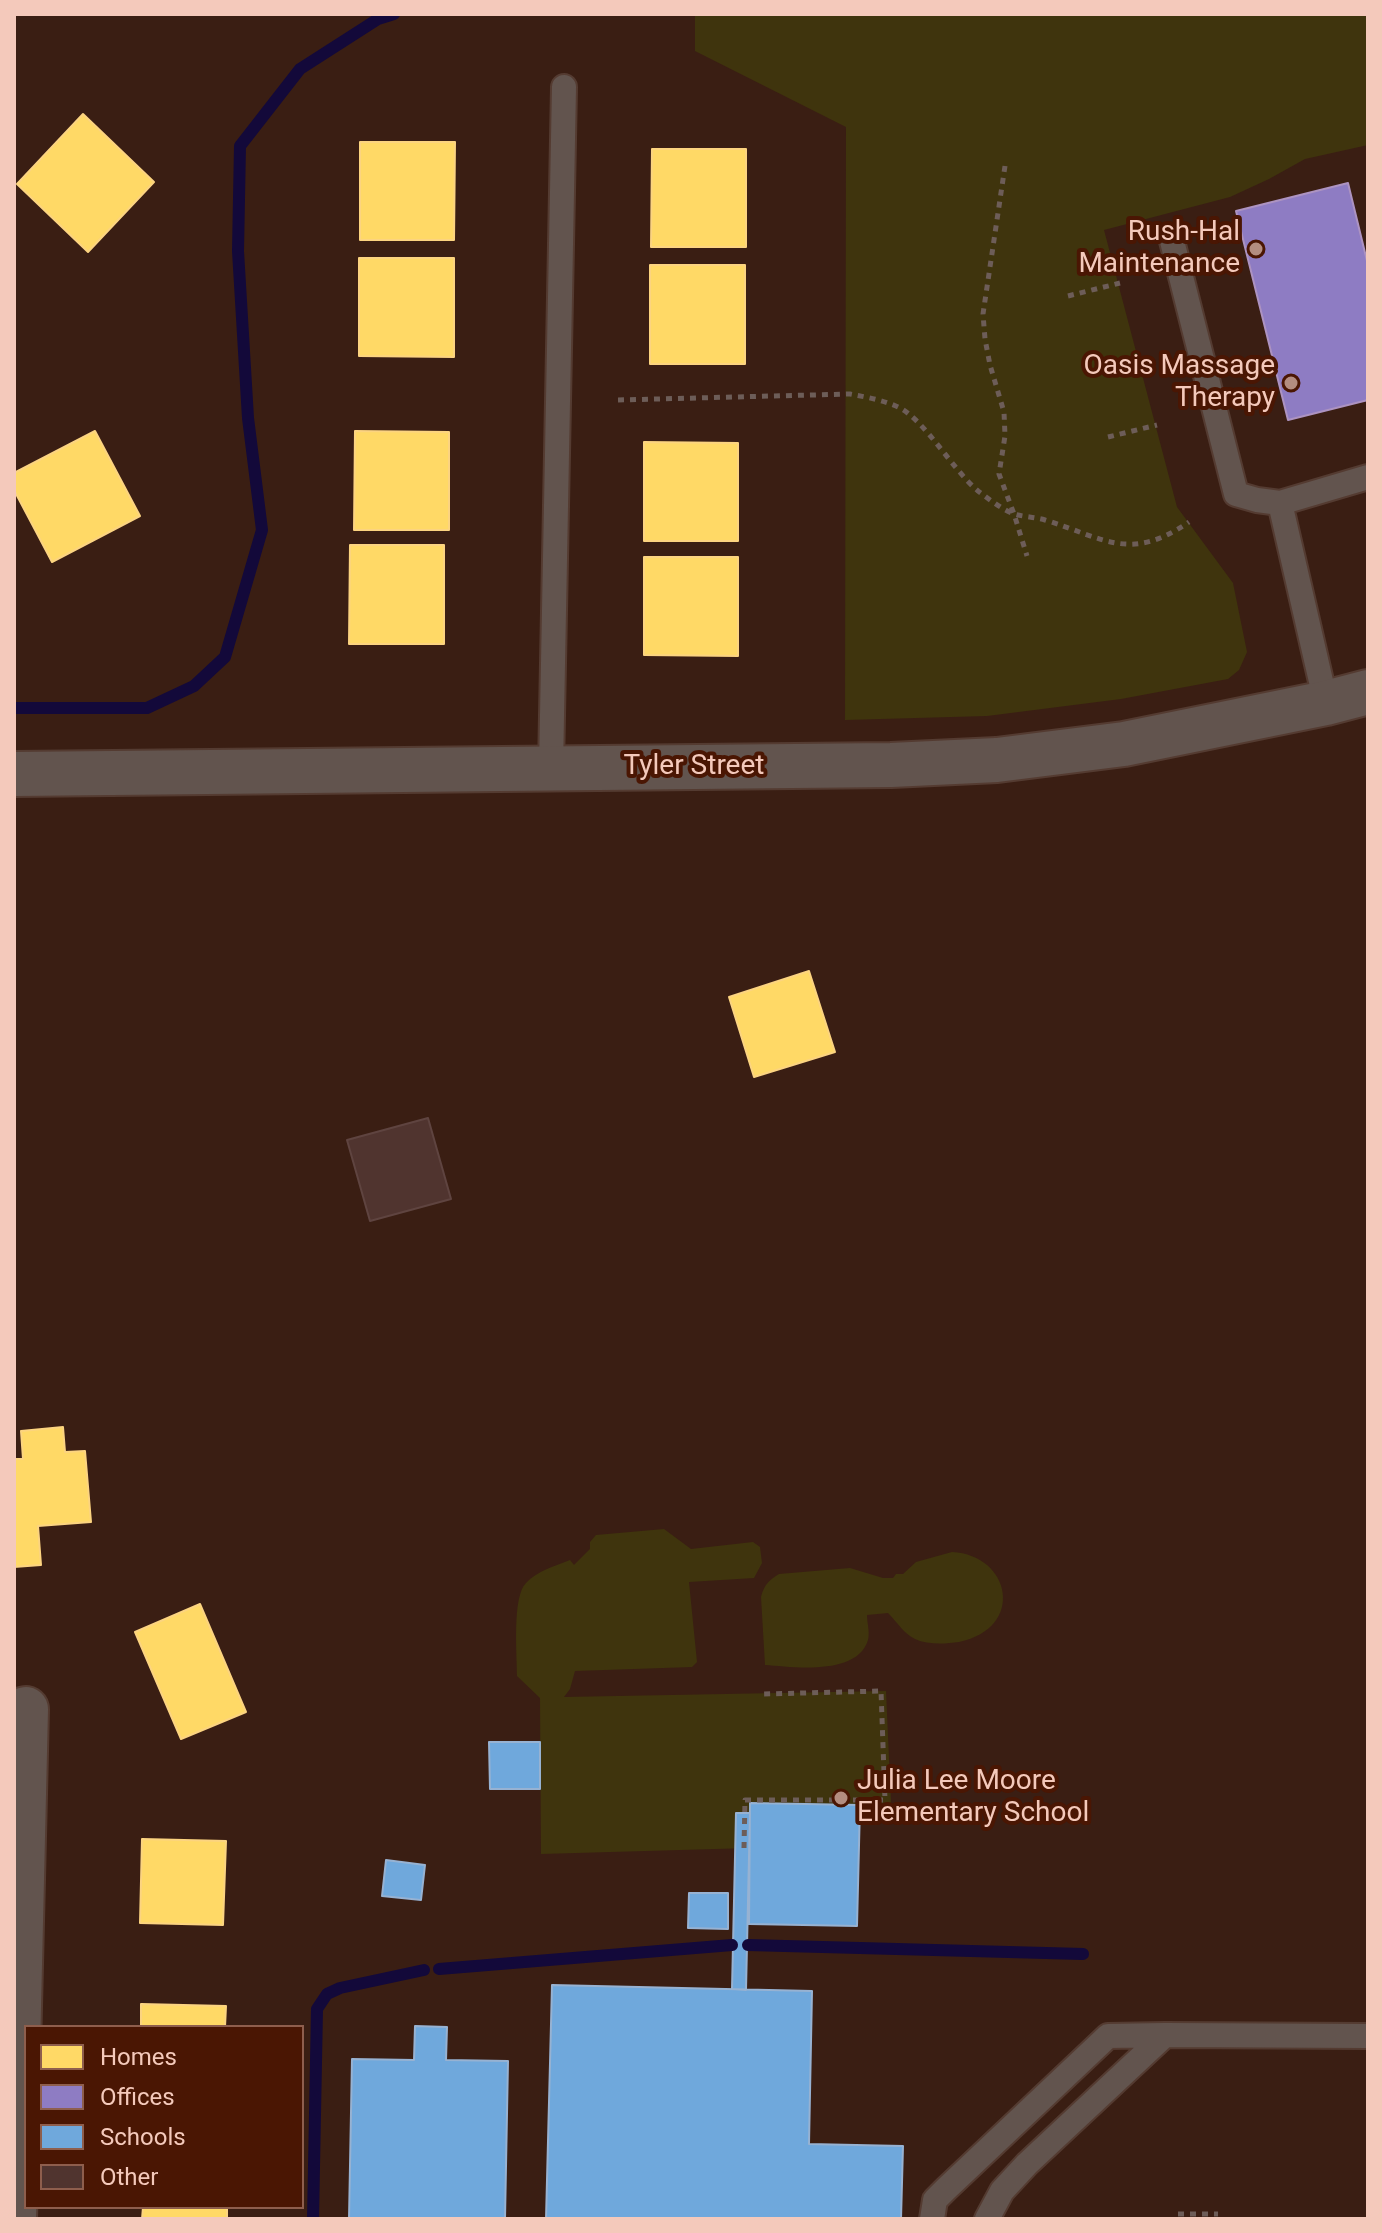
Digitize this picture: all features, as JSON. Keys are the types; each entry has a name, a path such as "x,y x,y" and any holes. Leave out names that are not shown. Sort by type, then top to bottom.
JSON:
{"street":[{"name":"Tyler Street","path":"14,774 891,765 997,760 1124,744 1368,692"},
{"path":"14,1712 26,1709 14,2219"}],"lane":[{"path":"551,768 564,87"},
{"path":"1172,241 1236,494 1280,503 1368,477"},
{"path":"1280,503 1326,703"},
{"path":"987,2219 1002,2191 1027,2164 1165,2035"},
{"path":"932,2219 935,2200 1108,2036 1368,2036"}],"path":[{"path":"1005,166 983,314 990,365 1004,412 1005,436 999,474 1027,556"},
{"path":"1068,296 1120,283"},
{"path":"618,400 850,394 900,408 916,420 967,480 994,503 1014,514 1047,521 1086,536 1136,544 1154,541 1189,522"},
{"path":"1108,437 1157,425"},
{"path":"744,1848 745,1800 885,1800 881,1691 764,1694"},
{"path":"1178,2214 1218,2214"}],"shaded area":[{"path":"695,14 1368,14 1368,145 1305,159 1230,197 1104,230 1177,507 1233,583 1247,652 1239,670 1228,679 1121,699 987,716 845,720 846,127 695,51"},
{"path":"664,1529 691,1549 753,1542 760,1547 762,1563 754,1578 689,1582 697,1662 692,1667 575,1671 570,1689 564,1697 886,1691 891,1803 860,1805 750,1848 541,1854 540,1698 517,1676 516,1626 522,1590 530,1579 546,1569 570,1560 574,1565 590,1549 590,1542 596,1535"},
{"path":"952,1552 972,1556 987,1565 998,1578 1003,1593 1002,1608 994,1622 980,1634 959,1642 925,1642 907,1634 888,1613 867,1615 868,1640 862,1651 851,1659 823,1667 765,1665 761,1597 772,1578 779,1574 850,1568 893,1578 896,1574 903,1574 916,1562"}],"building: Homes":[{"path":"83,114 154,182 88,252 17,184"},
{"path":"360,142 455,142 454,240 360,240"},
{"path":"652,149 746,149 746,247 651,247"},
{"path":"359,258 454,258 454,357 359,356"},
{"path":"650,265 745,265 745,364 650,364"},
{"path":"95,431 140,516 52,562 14,490 14,473"},
{"path":"355,431 449,432 449,530 354,530"},
{"path":"644,442 738,443 738,541 644,541"},
{"path":"350,545 444,545 444,644 349,644"},
{"path":"644,557 738,557 738,656 644,655"},
{"path":"809,971 835,1052 754,1077 729,997"},
{"path":"63,1427 65,1452 85,1451 91,1522 38,1526 41,1565 14,1567 14,1459 23,1459 21,1431"},
{"path":"200,1604 246,1712 181,1739 135,1632"},
{"path":"142,1839 226,1841 223,1925 140,1923"},
{"path":"141,2004 226,2006 225,2025 141,2025"},
{"path":"143,2209 227,2209 227,2219 142,2219"}],"building: Offices":[{"path":"1348,183 1368,265 1368,400 1288,420 1236,211"}],"building: Schools":[{"path":"489,1742 540,1742 540,1789 490,1789"},
{"path":"750,1803 860,1805 857,1926 749,1924"},
{"path":"736,1813 750,1813 746,1990 732,1989"},
{"path":"386,1860 425,1865 421,1900 382,1896"},
{"path":"689,1893 728,1893 728,1929 688,1928"},
{"path":"552,1985 812,1991 809,2144 903,2146 901,2219 546,2219"},
{"path":"415,2026 447,2027 446,2060 508,2061 505,2219 349,2219 352,2059 414,2060"}],"building: Other":[{"path":"428,1118 451,1199 370,1221 347,1140"}],"waterway":[{"path":"14,708 147,708 194,686 225,657 262,530 248,418 238,251 240,146 300,69 378,19 394,14"},
{"path":"439,1969 732,1945"},
{"path":"748,1945 1083,1954"},
{"path":"313,2219 317,2009 327,1994 340,1988 424,1970"}],"place":[{"name":"Rush-Hal Maintenance","path":"1256,249"},
{"name":"Oasis Massage Therapy","path":"1291,383"},
{"name":"Julia Lee Moore Elementary School","path":"841,1798"}]}
